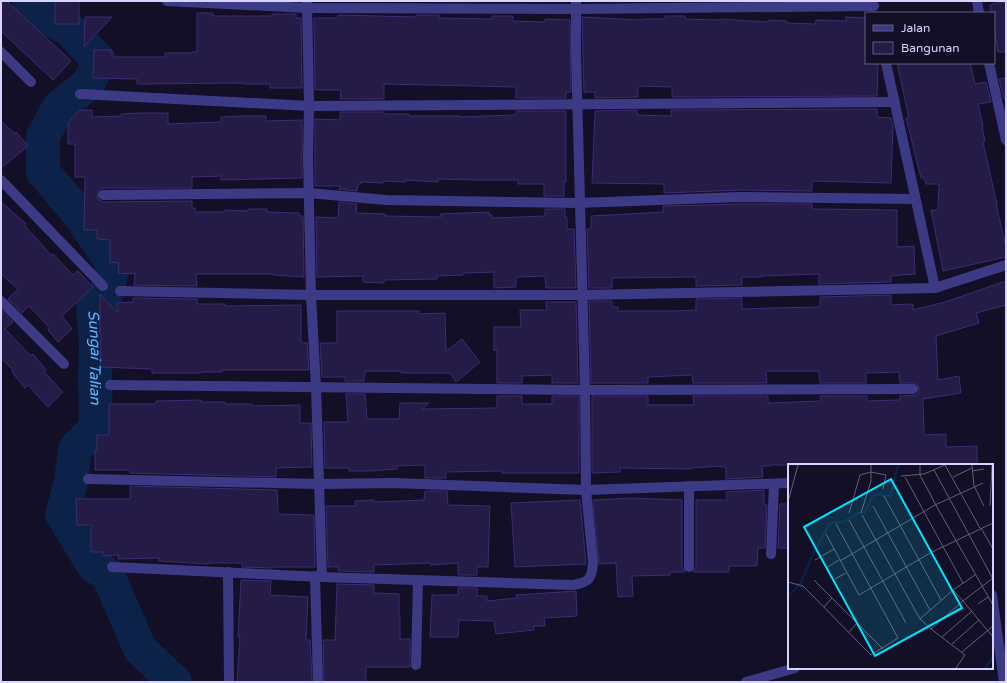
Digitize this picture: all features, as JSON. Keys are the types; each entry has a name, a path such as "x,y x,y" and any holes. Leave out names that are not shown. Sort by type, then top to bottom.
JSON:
{"street":[{"path":"167,1 307,5 874,7"},
{"path":"977,1 979,12"},
{"path":"307,5 311,295 319,484 318,682"},
{"path":"112,567 573,585 588,581 592,571 593,562 586,490 576,5"},
{"path":"1,52 31,82"},
{"path":"886,64 935,288"},
{"path":"989,64 1006,140"},
{"path":"80,94 309,106 895,102"},
{"path":"1,180 103,286"},
{"path":"103,195 309,193 386,200 579,203 740,197 915,198"},
{"path":"120,291 311,295 582,295 935,288 1006,265"},
{"path":"1,302 64,364"},
{"path":"110,385 585,390 913,389"},
{"path":"88,479 319,484 395,483 586,490 788,483"},
{"path":"771,554 774,484"},
{"path":"689,486 689,567"},
{"path":"228,572 229,682"},
{"path":"416,665 418,580"},
{"path":"993,611 1004,682"},
{"path":"751,681 791,669"}],"building":[{"path":"1,1 7,1 71,61 53,80 1,31"},
{"path":"55,1 79,1 79,24 55,24"},
{"path":"1006,1 1006,52 998,52 995,35 995,12 991,12 990,5"},
{"path":"197,13 213,13 213,16 272,16 272,14 296,14 296,18 301,18 302,88 270,88 270,84 242,83 137,84 137,79 93,78 94,50 112,50 112,57 165,57 165,53 197,52"},
{"path":"338,15 416,17 416,15 439,15 439,18 492,19 492,16 513,16 513,21 545,22 545,19 570,20 571,92 566,92 566,98 516,98 516,87 384,84 384,99 340,99 341,90 315,90 314,18 338,18"},
{"path":"665,16 685,16 685,19 719,19 769,22 769,20 787,21 787,23 815,24 816,20 846,21 846,17 865,18 865,64 878,64 877,96 672,97 672,87 638,86 638,97 595,98 595,92 584,92 582,17 642,20 665,19"},
{"path":"85,17 112,17 84,47"},
{"path":"897,64 970,64 975,84 986,82 991,102 978,104 985,141 983,142 1006,247 1006,257 943,271 931,210 938,210 939,184 926,184 924,178 921,178 906,118 909,118"},
{"path":"1006,78 1006,99 1004,99 999,79"},
{"path":"877,109 877,117 891,118 893,126 891,183 812,181 812,191 740,190 664,193 664,184 592,183 595,111 637,110 637,115 671,116 671,110"},
{"path":"79,110 92,110 92,117 121,116 121,114 139,113 168,113 168,124 221,122 221,117 243,116 266,116 266,121 302,120 302,178 221,180 221,176 192,177 192,188 103,188 99,190 97,195 98,199 103,202 192,201 192,208 195,208 195,212 224,212 224,210 248,211 248,209 267,209 267,212 299,213 299,216 303,216 304,277 273,275 274,274 196,274 197,286 134,285 135,274 118,273 119,263 110,262 110,240 97,239 97,230 84,230 85,177 75,177 75,144 68,144 68,123"},
{"path":"516,111 566,111 566,182 564,182 564,196 544,196 544,184 518,184 518,180 438,179 438,182 406,180 406,182 361,182 361,184 358,184 357,191 339,189 340,186 315,186 315,119 340,120 340,112 384,112 384,114 409,114 409,116 459,117 516,115"},
{"path":"1,121 15,134 16,132 28,146 1,168"},
{"path":"1,202 26,224 25,226 51,255 53,254 73,275 78,271 93,287 62,316 72,329 58,342 48,330 50,328 29,306 22,313 8,299 18,289 1,274"},
{"path":"339,202 357,204 356,213 385,214 385,216 441,217 440,214 489,212 489,215 492,215 492,218 545,216 545,209 565,209 567,229 574,229 576,288 546,288 545,276 516,277 516,287 494,288 494,272 437,276 437,279 384,280 384,283 363,282 363,276 317,277 316,217 338,218"},
{"path":"812,204 812,209 897,210 897,247 914,246 915,274 891,276 891,282 819,284 819,274 742,277 742,285 696,286 696,277 612,278 612,288 589,288 587,229 591,229 591,216 663,212 663,206"},
{"path":"1006,281 1006,305 976,313 979,323 936,336 938,380 959,376 961,393 923,399 924,435 946,434 946,447 977,446 977,464 770,465 762,466 763,477 726,479 726,467 721,466 691,469 620,468 620,472 592,473 592,396 648,396 648,405 694,405 693,396 768,396 768,403 821,401 820,396 867,396 867,401 900,400 900,396 916,395 919,392 919,389 916,383 900,383 899,372 866,373 866,383 820,383 819,371 766,371 767,383 693,383 692,375 648,377 648,383 591,383 589,301 612,301 612,307 618,307 618,311 696,310 696,299 742,298 742,309 820,307 820,297 891,295 891,305 913,304 913,310 945,302"},
{"path":"100,294 117,312 117,303 133,302 133,298 197,299 197,304 225,304 225,306 301,305 301,342 307,343 309,370 222,370 222,372 201,373 152,373 152,369 100,367"},
{"path":"546,302 576,302 578,383 552,383 552,375 522,376 522,383 497,383 497,349 494,351 494,327 521,327 520,310 547,310"},
{"path":"1,310 13,322 5,329 31,356 33,354 46,370 44,372 63,392 48,407 28,385 25,388 12,372 13,370 1,358"},
{"path":"337,311 419,311 419,314 445,313 446,351 462,339 480,362 456,382 450,373 401,373 401,371 365,371 364,381 345,381 345,377 322,377 320,343 337,343"},
{"path":"346,394 365,394 367,419 399,419 400,403 429,403 422,409 497,408 497,396 522,396 522,404 552,404 552,396 579,396 579,473 502,473 502,471 446,472 446,478 425,478 425,465 397,466 397,469 370,471 349,471 349,468 325,468 324,422 348,422"},
{"path":"201,400 201,402 225,402 225,404 252,404 252,406 300,405 300,423 311,423 312,467 276,468 276,477 130,473 130,470 95,470 97,435 109,435 109,404 156,404 156,401"},
{"path":"130,486 277,490 278,514 314,515 315,567 242,567 242,563 208,564 159,561 159,558 118,559 118,555 103,556 103,552 91,552 91,525 77,525 76,499 130,499"},
{"path":"764,490 764,505 767,505 765,548 758,548 757,566 729,566 729,572 693,572 696,567 696,500 727,500 726,492"},
{"path":"425,491 447,491 448,505 490,506 488,567 477,567 477,575 458,575 458,563 430,565 430,563 374,565 374,572 338,571 338,567 328,567 326,506 355,506 355,501 374,500 374,502 424,500"},
{"path":"632,498 682,500 682,567 685,572 670,572 670,575 632,576 633,596 618,597 616,563 599,564 593,500"},
{"path":"580,500 586,564 515,567 511,503"},
{"path":"780,504 788,504 788,548 778,548"},
{"path":"241,580 271,581 270,595 308,597 306,640 310,640 312,682 237,682 240,637 238,637"},
{"path":"337,584 374,585 374,593 399,594 400,639 410,639 410,667 366,667 366,682 324,682 323,640 335,640"},
{"path":"458,588 477,588 477,596 487,596 487,601 517,598 516,595 576,591 577,616 544,618 545,626 534,626 534,630 496,634 494,621 459,620 458,637 430,637 432,595 458,595"}],"waterway":[{"name":"Sungai Talian","path":"29,1 32,9 69,29 100,62 87,85 59,107 43,136 43,172 78,213 113,264 107,293 93,306 96,349 96,427 75,449 71,482 62,514 93,565 108,575 140,649 175,682"}]}
